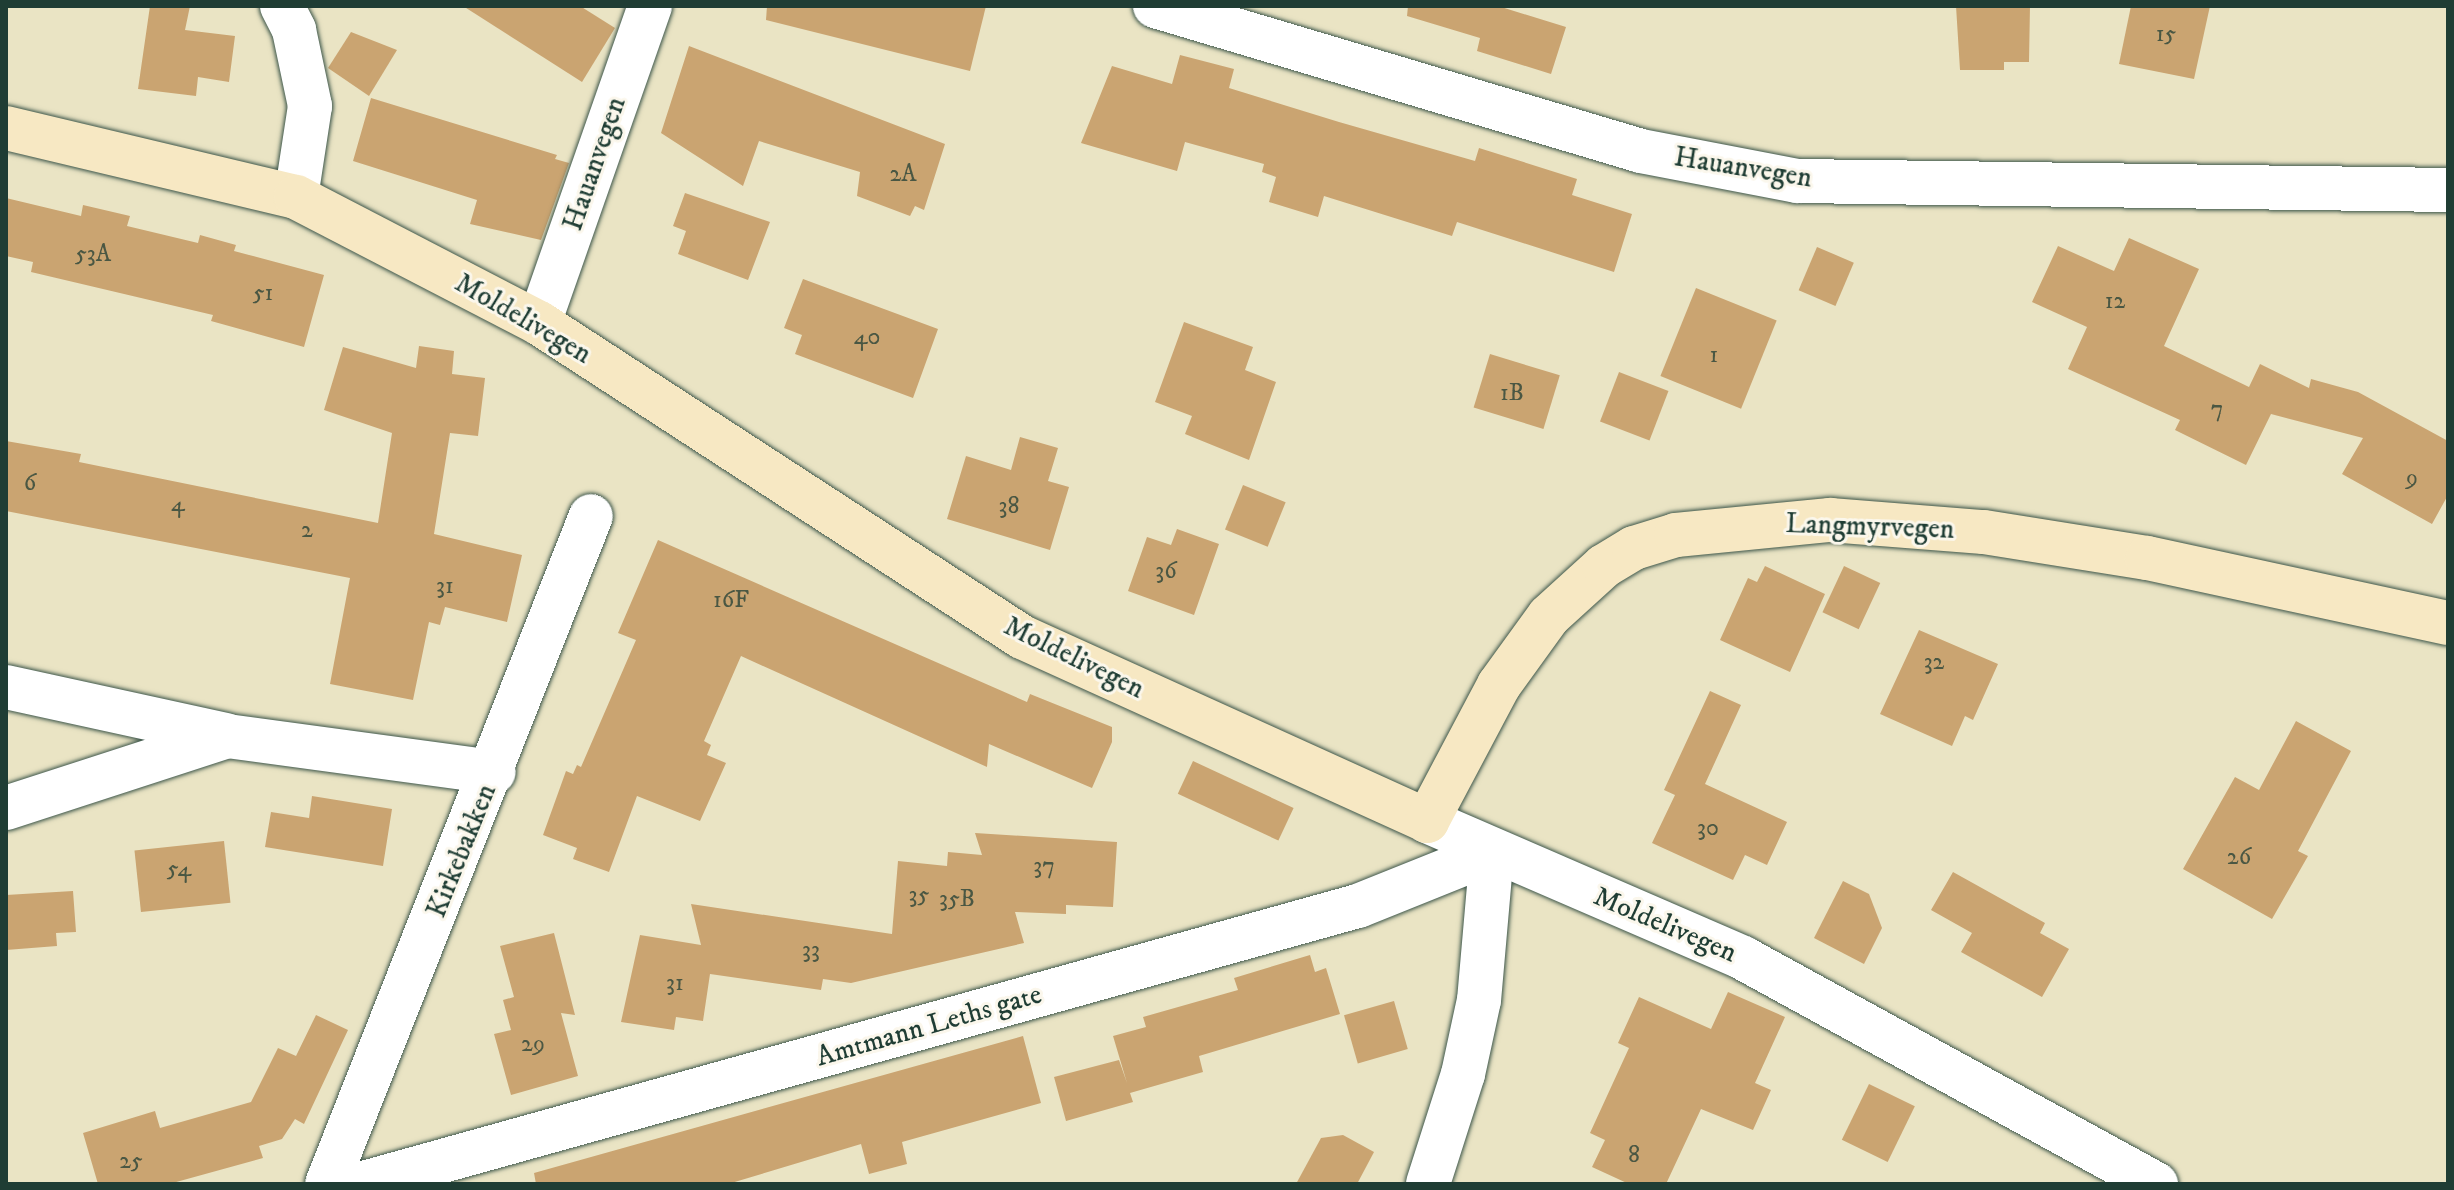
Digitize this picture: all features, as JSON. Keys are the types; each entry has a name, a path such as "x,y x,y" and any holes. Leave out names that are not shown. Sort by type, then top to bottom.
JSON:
{"main road":[{"name":"Moldelivegen","path":"6,128 296,197 539,323 1022,637 1427,821"},
{"name":"Langmyrvegen","path":"1427,821 1499,685 1549,616 1604,566 1634,548 1676,535 1830,520 1984,532 2147,558 2448,623"}],"street":[{"name":"Hauanvegen","path":"539,323 650,6"},
{"name":"Hauanvegen","path":"1155,6 1641,151 1797,181 2448,190"},
{"path":"295,14 310,106 296,197"},
{"name":"Kirkebakken","path":"327,1184 494,772 591,516"},
{"path":"6,687 227,736 494,772"},
{"path":"6,808 227,736"},
{"name":"Moldelivegen","path":"1427,821 1492,852 1743,958 2156,1184"},
{"path":"1428,1184 1463,1074 1479,1000 1492,852"},
{"name":"Amtmann Leths gate","path":"360,1184 1358,906 1492,852"}],"building":[{"path":"150,6 190,6 185,30 235,36 229,82 198,77 196,96 138,89"},
{"path":"463,6 580,6 615,28 582,82"},
{"path":"767,6 986,6 970,71 766,20"},
{"path":"1408,6 1498,6 1566,27 1551,74 1477,51 1480,38 1407,16"},
{"path":"1956,6 2030,6 2029,62 2004,62 2004,70 1960,70"},
{"path":"2131,6 2210,6 2194,79 2119,64"},
{"path":"351,32 397,50 369,96 328,68"},
{"path":"689,46 945,144 924,210 915,206 910,216 857,196 860,172 759,141 743,186 661,133"},
{"path":"1180,55 1234,69 1229,88 1475,161 1479,148 1577,179 1572,195 1632,214 1614,272 1457,222 1452,236 1324,196 1318,217 1269,202 1276,177 1262,172 1264,164 1185,142 1177,171 1081,143 1112,66 1172,84"},
{"path":"371,98 557,155 555,159 569,163 541,240 470,224 477,200 353,161"},
{"path":"685,193 770,222 748,280 678,254 686,231 673,226"},
{"path":"6,198 81,216 83,205 130,216 127,226 198,243 200,235 236,245 234,251 324,275 304,347 211,321 213,315 31,272 33,262 6,256"},
{"path":"2129,238 2199,269 2164,346 2249,387 2260,364 2309,388 2311,379 2358,392 2448,441 2448,495 2432,524 2342,474 2363,438 2271,414 2246,465 2175,430 2180,420 2068,369 2087,327 2032,302 2058,246 2114,271"},
{"path":"1817,247 1854,263 1835,306 1799,290"},
{"path":"803,279 938,329 913,398 795,354 802,335 784,328"},
{"path":"1696,288 1777,321 1741,409 1660,376"},
{"path":"1184,322 1253,347 1245,370 1276,382 1249,460 1185,434 1192,416 1155,402"},
{"path":"419,346 454,351 452,374 485,378 478,436 450,433 434,534 522,555 507,622 445,607 440,625 429,622 413,700 330,684 350,578 6,511 6,441 81,454 79,462 378,523 392,433 324,410 343,347 416,368"},
{"path":"1490,354 1560,375 1543,429 1474,408"},
{"path":"1619,372 1668,391 1649,440 1600,421"},
{"path":"1020,437 1058,448 1048,481 1069,487 1050,550 947,519 966,456 1011,470"},
{"path":"1243,485 1286,502 1268,547 1225,530"},
{"path":"1177,529 1219,544 1194,615 1128,591 1147,537 1171,545"},
{"path":"658,540 1027,702 1030,694 1112,727 1112,742 1092,788 989,744 987,767 741,656 704,741 711,745 707,755 726,763 700,821 637,796 609,872 573,859 577,848 543,835 566,771 573,774 577,765 581,767 636,640 618,633"},
{"path":"1765,566 1825,594 1790,672 1720,640 1748,578 1757,582"},
{"path":"1844,566 1880,583 1859,629 1822,612"},
{"path":"1919,630 1998,664 1973,720 1965,716 1952,746 1880,714"},
{"path":"1710,691 1741,705 1705,784 1787,822 1767,865 1745,855 1733,880 1652,843 1675,795 1664,790"},
{"path":"2296,721 2351,751 2298,851 2308,856 2272,919 2183,869 2235,777 2259,790"},
{"path":"1193,761 1294,808 1278,841 1178,794"},
{"path":"312,796 392,809 383,866 265,847 271,812 309,818"},
{"path":"975,833 1117,842 1113,907 1066,905 1066,914 1015,912 1024,943 851,983 823,979 821,990 710,974 703,1021 676,1017 674,1030 621,1022 640,935 701,945 691,904 892,934 898,861 947,866 948,852 982,855"},
{"path":"224,841 230,903 141,912 134,850"},
{"path":"1953,872 2045,923 2040,933 2069,949 2042,997 1961,952 1972,933 1931,910"},
{"path":"1843,881 1869,894 1882,928 1864,964 1814,938"},
{"path":"73,891 76,932 56,933 57,946 6,950 6,895"},
{"path":"554,933 575,1015 561,1013 578,1076 511,1095 494,1034 511,1030 503,1000 514,997 500,946"},
{"path":"1310,955 1315,972 1326,968 1340,1014 1199,1056 1203,1072 1130,1093 1133,1102 1066,1121 1054,1077 1119,1060 1127,1083 1113,1036 1146,1027 1143,1017 1238,990 1234,978"},
{"path":"1728,992 1785,1017 1755,1083 1771,1090 1753,1130 1701,1109 1666,1184 1629,1184 1592,1167 1605,1140 1590,1133 1629,1048 1618,1043 1639,997 1711,1029"},
{"path":"1394,1001 1408,1049 1358,1063 1344,1015"},
{"path":"316,1015 348,1030 304,1124 295,1119 282,1139 259,1146 263,1158 169,1184 98,1184 83,1133 155,1111 160,1128 251,1102 278,1048 296,1056"},
{"path":"1023,1036 1041,1103 902,1142 907,1164 869,1174 861,1144 728,1184 536,1184 534,1173"},
{"path":"1869,1084 1915,1106 1888,1162 1842,1140"},
{"path":"1343,1135 1374,1152 1357,1184 1296,1184 1321,1138"}]}
